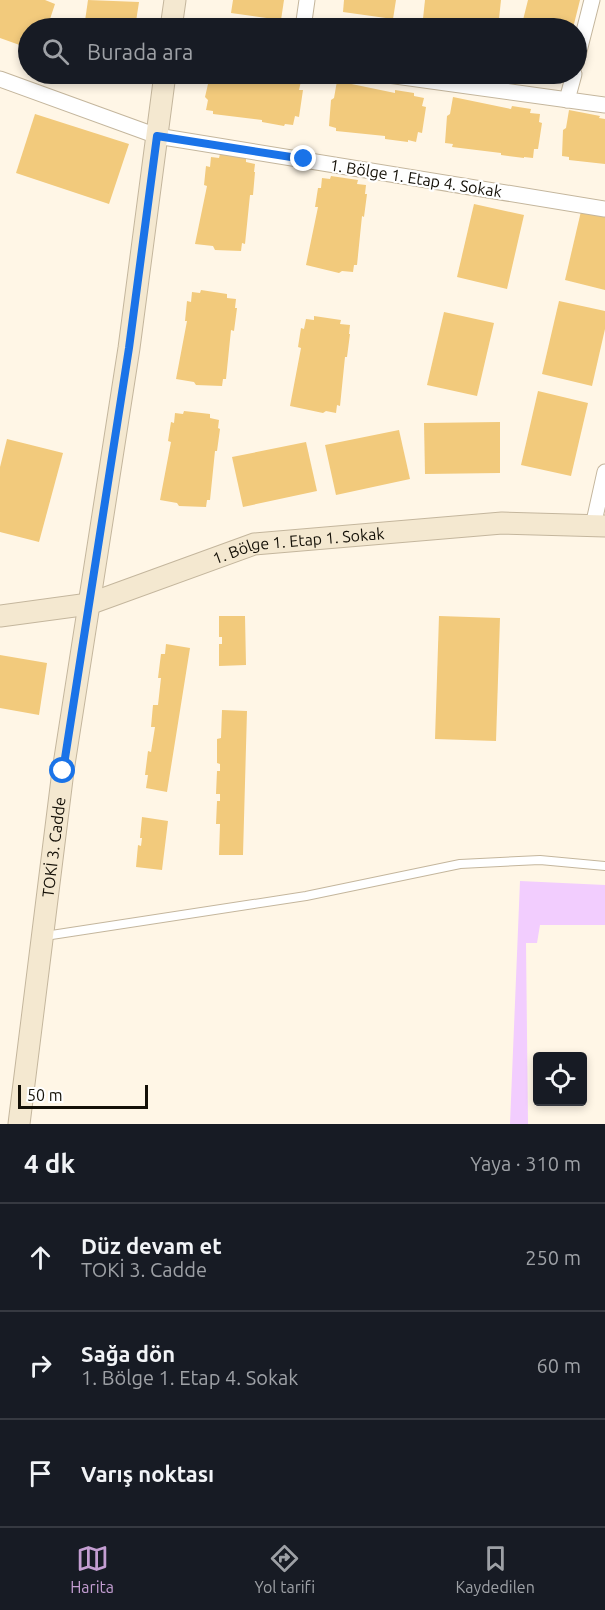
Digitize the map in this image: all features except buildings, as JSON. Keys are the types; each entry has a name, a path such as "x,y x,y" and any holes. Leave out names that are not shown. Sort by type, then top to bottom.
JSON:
{"main road":[{"path":"172,18 175,0"},
{"name":"TOKİ 3. Cadde","path":"19,1124 63,771 129,348 164,84"},
{"name":"1. Bölge 1. Etap 1. Sokak","path":"0,616 89,604 254,544 502,523 599,526"}],"street":[{"path":"304,18 307,0"},
{"path":"587,20 592,0"},
{"name":"1. Bölge 1. Etap 4. Sokak","path":"0,79 157,136 605,209"},
{"path":"453,84 605,105"},
{"path":"567,100 571,84"},
{"path":"599,526 605,472"}],"lane":[{"path":"43,936 306,896 460,864 540,860 605,866"}],"shaded area":[{"path":"520,881 605,885 605,925 540,925 537,943 526,943 528,1124 510,1124"}],"route":[{"path":"63,771 129,348 157,136 304,159"}]}
